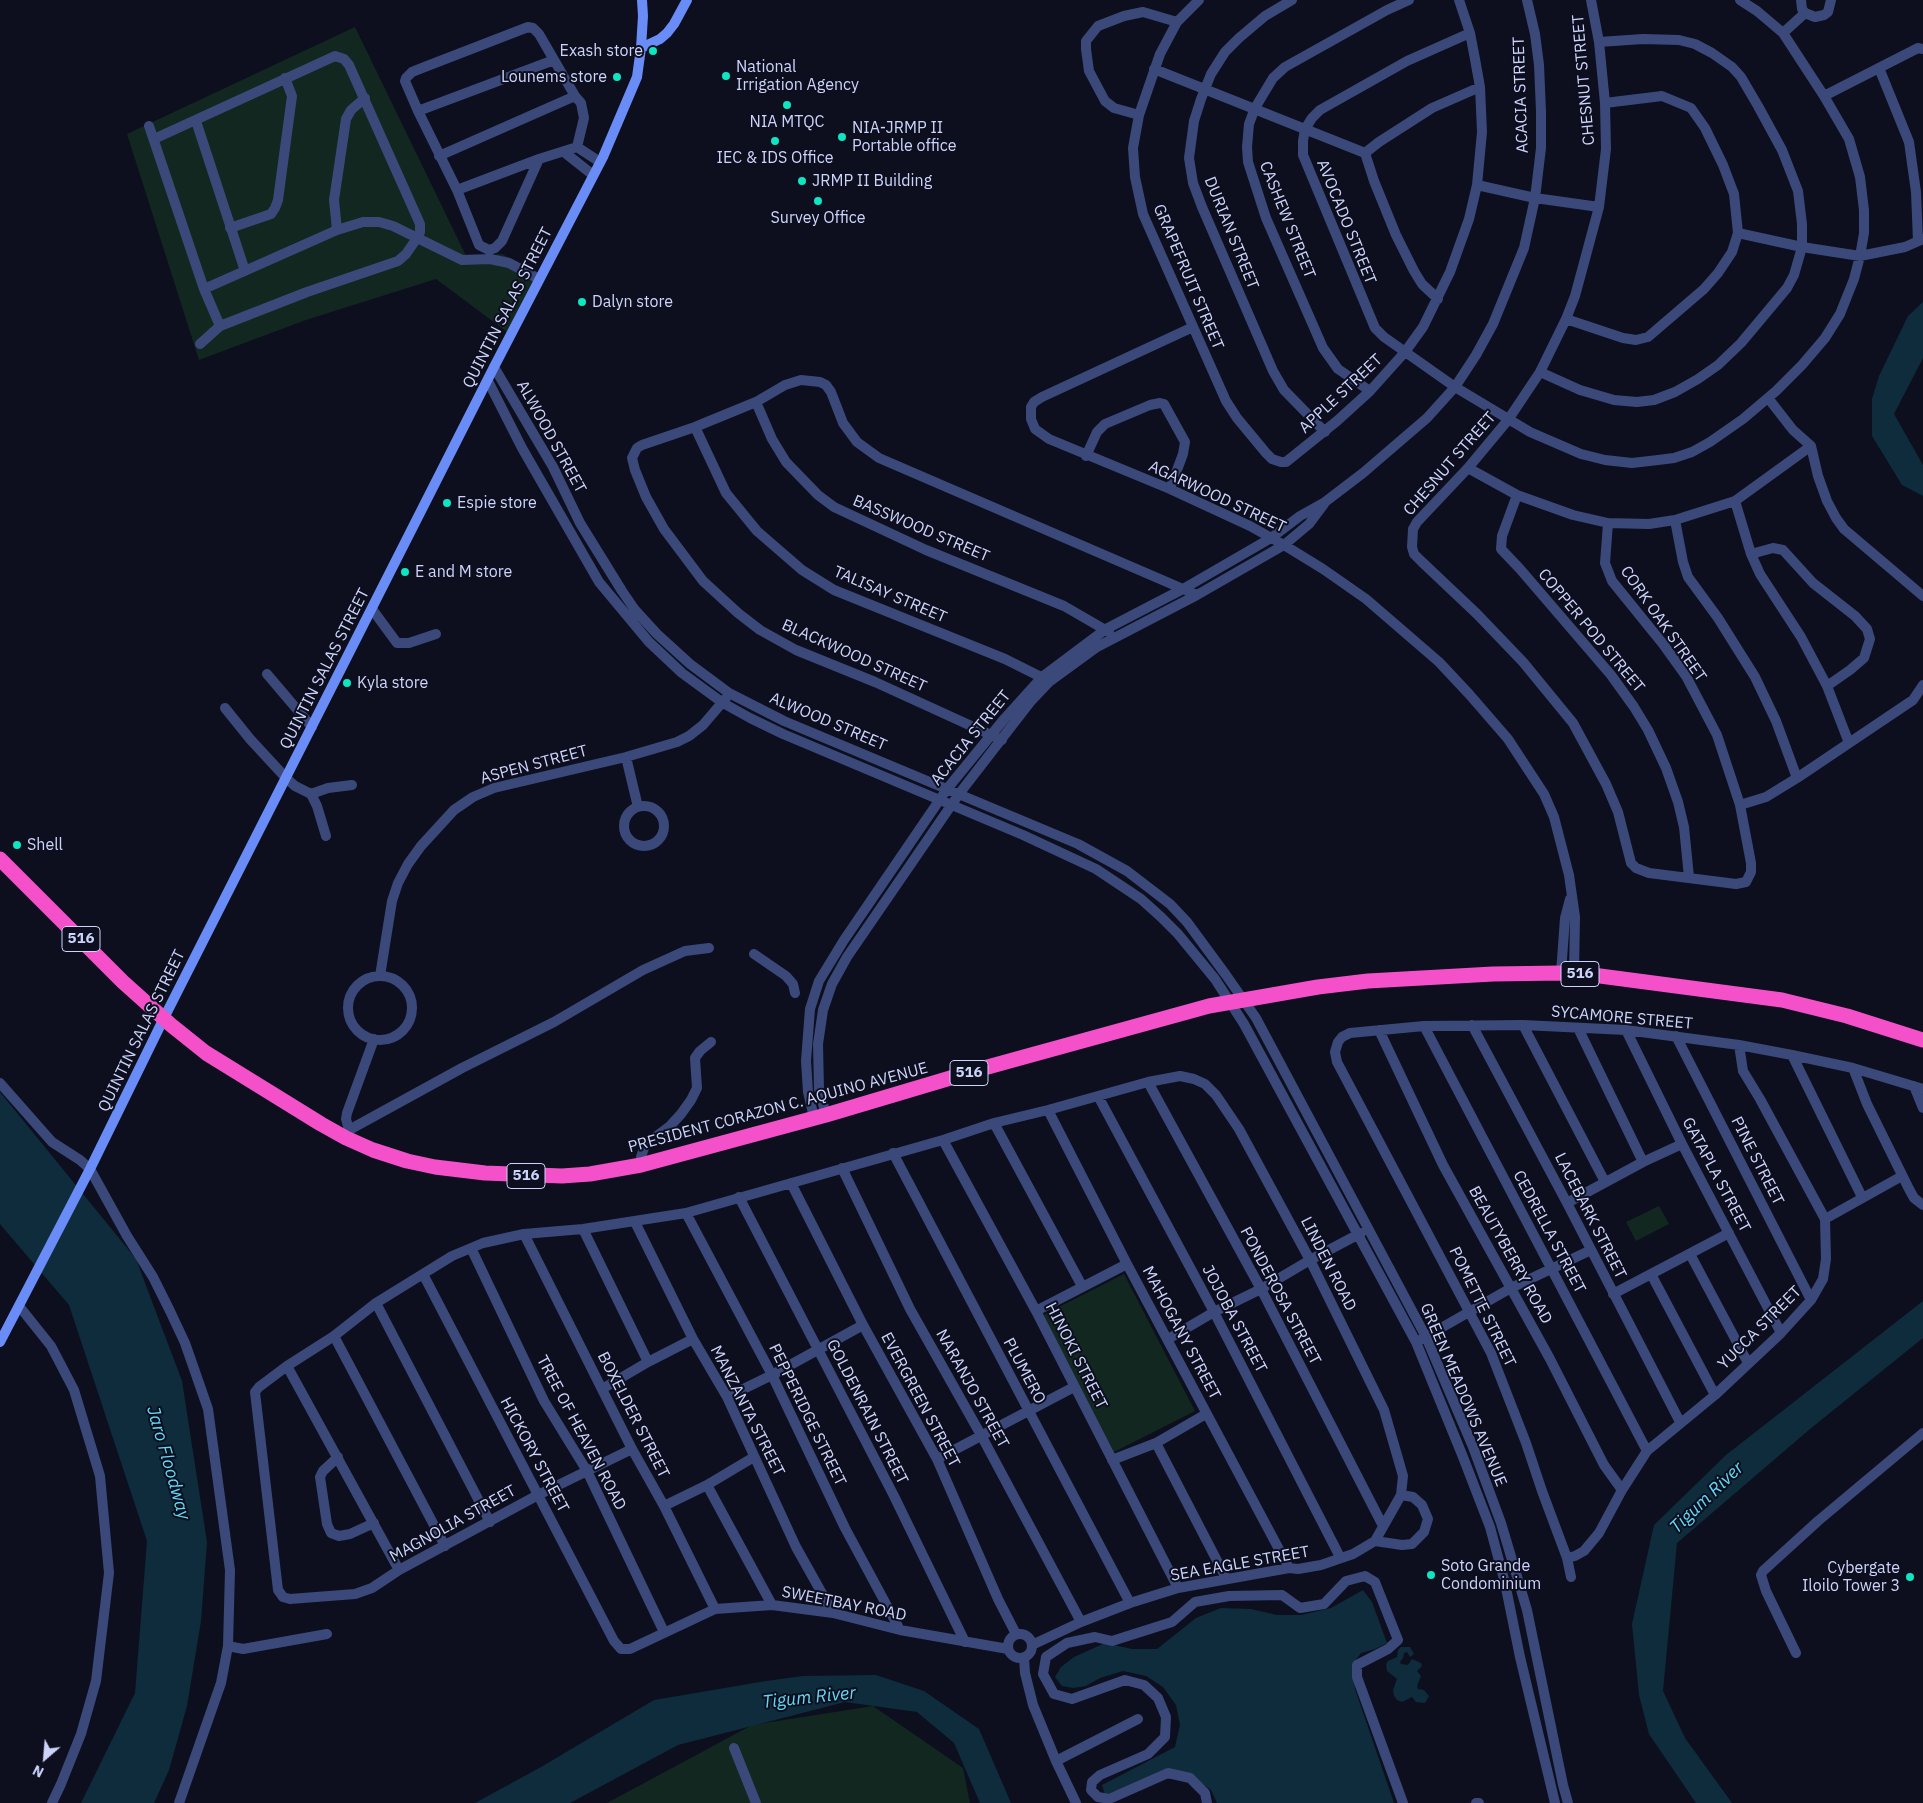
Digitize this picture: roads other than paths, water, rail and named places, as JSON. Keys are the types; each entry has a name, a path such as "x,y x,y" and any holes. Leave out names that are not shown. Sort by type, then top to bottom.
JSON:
{"highway":[{"name":"PRESIDENT CORAZON C. AQUINO AVENUE","path":"0,859 123,982 206,1053 272,1095 347,1134 406,1161 435,1167 485,1173 562,1176 590,1174 641,1165 1209,1006 1318,986 1368,981 1426,977 1568,973 1782,1000 1847,1016 1923,1040"}],"main road":[{"name":"QUINTIN SALAS STREET","path":"0,1342 88,1173 164,1018 600,162 637,78 641,48 642,0"},
{"path":"641,48 660,39 667,33 687,0"}],"street":[{"name":"GRAPEFRUIT STREET","path":"1199,0 1177,22 1154,69 1139,115 1133,148 1134,177 1143,214 1226,401 1237,418 1266,453 1277,461 1286,462"},
{"name":"DURIAN STREET","path":"1292,0 1266,16 1225,52 1211,74 1205,89 1194,122 1189,158 1193,182 1202,208 1273,371 1284,390 1325,432"},
{"name":"CASHEW STREET","path":"1370,391 1338,369 1323,348 1266,218 1246,155 1249,124 1255,108 1273,78 1285,67 1387,10 1409,0"},
{"name":"APPLE STREET","path":"1286,462 1325,432 1370,391 1405,352 1423,327 1460,247 1477,185 1482,132 1480,87 1470,33 1460,0"},
{"name":"CHESNUT STREET","path":"1591,0 1599,42 1605,103 1606,149 1599,207 1581,277 1566,319 1540,372 1508,420 1468,468 1417,522 1413,529 1412,537 1414,554 1477,614 1522,662 1573,723 1593,756 1618,812 1631,862 1642,871 1689,877"},
{"name":"AVOCADO STREET","path":"1305,129 1303,156 1375,328 1384,337 1455,387 1508,420 1530,432 1581,454 1605,460 1632,463 1674,458 1692,452 1743,419 1802,365 1825,338 1840,314 1860,256 1864,225 1860,177 1849,139 1784,33 1740,0"},
{"path":"1801,0 1802,9 1805,13 1814,17 1824,15 1831,7 1831,0"},
{"name":"ACACIA STREET","path":"820,1116 808,1092 806,1061 810,1009 818,981 947,790 991,734 1046,680 1106,629 1183,589 1271,538 1300,516 1325,502 1363,473 1427,418 1455,387 1476,355 1493,324 1524,248 1535,198 1541,148 1539,65 1529,1"},
{"path":"1139,115 1114,108 1104,101 1089,72 1086,41 1098,26 1124,16 1143,12 1177,22"},
{"path":"1784,33 1805,13"},
{"path":"539,159 502,241 495,248 489,250 480,245 457,190 439,156 405,81 407,76 422,68 517,30 528,27 533,28 583,109 584,118 577,147"},
{"path":"1305,129 1320,110 1407,61 1470,33"},
{"path":"1540,372 1580,390 1614,400 1637,402 1654,400 1675,392 1718,365 1741,343 1787,288 1794,275 1802,247 1802,224 1798,190 1778,143 1741,77 1732,67 1695,44 1679,40 1643,39 1599,42"},
{"path":"1824,96 1918,48 1923,49"},
{"path":"154,139 336,56 344,59 349,65 420,224 420,232 417,238 406,254 398,261 307,292 220,326 200,344"},
{"path":"418,111 554,60"},
{"path":"1738,233 1802,247 1860,256 1905,247 1921,240 1909,142 1879,68"},
{"path":"1154,69 1365,153"},
{"path":"230,228 271,214 276,208 292,96 285,78"},
{"path":"1365,153 1432,108 1480,87"},
{"path":"439,156 575,96"},
{"path":"1566,319 1623,338 1636,340 1648,337 1673,317 1714,278 1732,252 1738,233 1734,194 1723,165 1705,128 1691,108 1662,96 1605,103"},
{"path":"337,230 334,200 346,119 351,110 365,98"},
{"path":"196,121 245,271"},
{"path":"149,126 204,289 220,326"},
{"path":"577,147 600,162"},
{"path":"457,190 539,159 577,147"},
{"path":"564,152 593,175"},
{"path":"1365,153 1377,190 1414,271 1422,284 1438,298"},
{"path":"1477,185 1535,198 1599,207"},
{"path":"204,289 337,230 363,222 379,222 393,226 462,260 490,259 509,263 539,279"},
{"name":"AGARWOOD STREET","path":"1192,327 1034,402 1030,414 1035,428 1049,439 1086,456 1170,489 1250,526 1284,545 1366,599 1438,662 1508,739 1544,794 1554,817 1569,875 1575,917 1568,973"},
{"name":"ALWOOD STREET","path":"494,367 556,475 580,524 635,610 657,634 690,664 730,693 784,721 1078,844 1127,871 1170,904 1187,922 1237,1001"},
{"path":"695,427 756,402 785,385 801,380 820,382 826,385 831,392 844,423 857,442 879,458 1197,594"},
{"name":"ALWOOD STREET","path":"488,381 522,448 599,582 649,642 682,673 722,703 783,734 941,799 1071,856 1118,882 1141,899 1178,934 1237,1001"},
{"path":"1768,398 1793,430 1811,446 1818,476 1827,501 1844,529 1923,596"},
{"name":"BASSWOOD STREET","path":"756,402 772,438 786,462 818,496 834,507 926,550 1064,606 1106,629 1115,638"},
{"path":"1086,456 1097,432 1105,424 1150,404 1160,403 1168,408 1185,442 1183,454 1170,489"},
{"name":"BLACKWOOD STREET","path":"695,427 642,445 634,453 633,463 638,478 664,529 703,581 760,630 796,650 875,682 1002,740"},
{"name":"TALISAY STREET","path":"695,427 726,493 757,532 802,570 834,590 1005,659 1046,680"},
{"path":"522,448 536,440"},
{"path":"1468,468 1517,495 1574,515 1608,523 1649,524 1675,520 1735,500 1811,446"},
{"name":"COPPER POD STREET","path":"1517,495 1502,536 1501,549 1573,629 1611,675 1648,730 1666,768 1678,802 1684,827 1689,877"},
{"path":"1735,500 1751,554 1760,574 1801,637 1827,686 1849,743"},
{"name":"ACACIA STREET","path":"820,1116 818,1061 820,1025 830,991 847,957 958,794 1002,740 1046,680 1097,647 1284,545 1309,524 1325,502"},
{"path":"1675,520 1683,562 1688,577 1718,618 1756,677 1776,720 1797,778"},
{"name":"CORK OAK STREET","path":"1608,523 1605,563 1607,572 1686,676 1717,736 1740,805 1751,863 1751,872 1746,882 1736,884 1689,877"},
{"path":"1751,554 1773,548 1783,550 1813,583 1855,616 1867,629 1870,639 1864,658 1827,686"},
{"path":"372,609 397,643 409,643 436,634"},
{"path":"267,674 312,727"},
{"path":"1740,805 1766,796 1797,778 1913,700 1923,685"},
{"name":"ASPEN STREET","path":"380,976 392,901 398,883 408,864 421,846 454,810 473,796 494,788 664,747 689,736 703,725 730,693"},
{"path":"225,708 238,726 286,778 295,786 311,794 317,806 326,836"},
{"path":"626,757 638,807"},
{"path":"311,794 328,788 352,785"},
{"path":"638,807 652,808 658,812 664,824 661,837 650,845 636,845 631,842 624,831 628,814 638,807"},
{"path":"374,1039 348,1109 346,1118 347,1134 462,1068 540,1030 643,970 685,952 709,948"},
{"path":"754,954 786,976 793,984 796,993"},
{"path":"380,976 398,982 405,988 412,1006 411,1016 401,1032 393,1037 374,1039 357,1031 348,1014 348,1005 355,987 371,977 380,976"},
{"name":"GREEN MEADOWS AVENUE","path":"1237,1001 1268,1041 1426,1336 1473,1447 1501,1524 1527,1610 1568,1803"},
{"name":"GREEN MEADOWS AVENUE","path":"1237,1001 1357,1235 1416,1342 1464,1456 1490,1527 1505,1583 1520,1656 1555,1803"},
{"name":"LACEBARK STREET","path":"1472,1025 1567,1203 1680,1422"},
{"path":"1523,1025 1605,1182"},
{"name":"SYCAMORE STREET","path":"1337,1062 1335,1052 1338,1042 1342,1037 1350,1033 1424,1026 1523,1025 1626,1030 1739,1045 1853,1068 1919,1087"},
{"name":"CEDRELLA STREET","path":"1424,1026 1647,1452"},
{"path":"1578,1028 1643,1162"},
{"name":"BEAUTYBERRY ROAD","path":"1379,1030 1443,1165 1511,1288 1604,1465 1622,1490"},
{"name":"GATAPLA STREET","path":"1626,1030 1682,1144 1781,1332"},
{"name":"PINE STREET","path":"1676,1036 1811,1300"},
{"path":"641,1165 641,1155 645,1145 670,1126 692,1100 697,1088 695,1058 711,1042"},
{"name":"YUCCA STREET","path":"1567,1558 1584,1551 1599,1532 1622,1490 1647,1452 1680,1422 1715,1395 1781,1332 1811,1300 1823,1279 1826,1259 1825,1219 1743,1071 1739,1045"},
{"path":"1792,1055 1862,1197"},
{"name":"POMETTE STREET","path":"1337,1062 1490,1353 1526,1443 1567,1558 1571,1577"},
{"path":"1853,1068 1867,1104 1902,1176 1914,1198 1923,1205"},
{"name":"LINDEN ROAD","path":"1148,1082 1180,1076 1205,1084 1216,1095 1239,1129 1310,1260 1384,1410 1403,1476 1401,1495"},
{"path":"399,1570 286,1366 334,1336 376,1303 452,1256 483,1243 524,1234 583,1229 686,1213 943,1140 994,1123 1148,1082"},
{"name":"PONDEROSA STREET","path":"1148,1082 1261,1290 1383,1526"},
{"path":"0,1083 52,1142 80,1160 153,1277 185,1343 208,1409 230,1570 228,1646 221,1683 179,1803"},
{"path":"1919,1087 1923,1108"},
{"name":"JOJOBA STREET","path":"1098,1096 1214,1312 1340,1557"},
{"name":"MAHOGANY STREET","path":"1048,1110 1127,1264 1289,1568"},
{"path":"994,1123 1082,1286"},
{"name":"HINOKI STREET","path":"943,1140 1036,1310 1178,1588"},
{"path":"1567,1203 1643,1162 1682,1144"},
{"name":"PLUMERO","path":"892,1153 1130,1603"},
{"name":"NARANJO STREET","path":"842,1168 910,1309 981,1435 1081,1622"},
{"path":"1825,1219 1902,1176"},
{"name":"EVERGREEN STREET","path":"791,1183 863,1325 937,1459 998,1599 1016,1634"},
{"name":"GOLDENRAIN STREET","path":"739,1197 894,1496 965,1642"},
{"name":"PEPPERIDGE STREET","path":"686,1213 772,1375 845,1528 900,1630"},
{"name":"MANZANTA STREET","path":"635,1222 693,1339 726,1397 796,1548 832,1613"},
{"path":"583,1229 648,1362"},
{"path":"1168,1339 1214,1312 1261,1290 1310,1260 1369,1230"},
{"path":"1613,1294 1729,1233"},
{"name":"BOXELDER STREET","path":"524,1234 715,1609"},
{"name":"TREE OF HEAVEN ROAD","path":"471,1248 544,1402 587,1470 664,1632"},
{"path":"1416,1342 1511,1288 1591,1250"},
{"path":"1690,1254 1748,1363"},
{"path":"1036,1310 1127,1264"},
{"name":"HICKORY STREET","path":"423,1274 614,1641 621,1649"},
{"path":"1651,1274 1715,1395"},
{"path":"21,1301 51,1346 74,1390 100,1476 109,1573 96,1681 81,1734 52,1803"},
{"path":"376,1303 490,1522"},
{"path":"726,1397 772,1375 863,1325"},
{"path":"334,1336 445,1546"},
{"path":"602,1389 648,1362 693,1339"},
{"name":"MAGNOLIA STREET","path":"286,1366 255,1392 278,1590 283,1597 290,1599 355,1594 372,1588 399,1570 587,1470 632,1449"},
{"path":"937,1459 1074,1386"},
{"path":"1112,1460 1156,1443 1206,1414"},
{"path":"1796,1653 1766,1591 1761,1575 1763,1571 1818,1521 1923,1433"},
{"path":"1156,1443 1226,1578"},
{"path":"664,1506 707,1485 754,1457"},
{"path":"338,1458 323,1471 320,1477 327,1524 332,1533 339,1536 350,1534 374,1523"},
{"path":"707,1485 772,1605"},
{"path":"1401,1495 1413,1497 1422,1505 1428,1520 1424,1532 1412,1544 1375,1541 1383,1526 1401,1495"},
{"name":"SEA EAGLE STREET","path":"1032,1645 1081,1622 1130,1603 1178,1588 1226,1578 1321,1565 1340,1557 1354,1554 1375,1541"},
{"path":"1207,1803 1205,1793 1190,1778 1168,1773 1109,1799 1098,1797 1091,1790 1092,1782 1100,1775 1148,1754 1165,1738 1166,1718 1158,1698 1144,1685 1126,1680 1072,1699 1054,1694 1043,1674 1046,1657 1067,1643 1095,1637 1112,1642 1172,1622 1195,1602 1229,1596 1282,1595 1300,1608 1324,1604 1346,1581 1365,1576 1375,1582 1398,1640 1388,1649 1357,1665 1357,1677 1404,1803"},
{"name":"SWEETBAY ROAD","path":"621,1649 630,1649 715,1609 772,1605 832,1613 900,1630 1008,1649"},
{"path":"228,1646 243,1649 327,1634"},
{"path":"1016,1634 1028,1637 1032,1645 1029,1654 1024,1657 1013,1655 1008,1649 1009,1640 1016,1634"},
{"path":"1024,1657 1025,1673 1033,1704 1056,1761 1076,1803"},
{"path":"1056,1761 1138,1719"},
{"path":"734,1748 756,1803"}],"water":[{"path":"1923,302 1923,358 1894,414 1923,465 1923,496 1902,485 1872,436 1872,399 1879,376 1908,316"},
{"name":"Jaro Floodway","path":"0,1092 136,1259 182,1381 207,1542 201,1621 187,1706 169,1770 154,1803 81,1803 135,1693 147,1541 69,1305 0,1224"},
{"name":"Tigum River","path":"1923,1301 1923,1338 1810,1429 1677,1543 1663,1691 1685,1738 1732,1803 1696,1803 1649,1734 1639,1695 1632,1624 1654,1525 1726,1455"},
{"path":"1363,1590 1372,1602 1387,1643 1361,1653 1352,1665 1355,1689 1394,1803 1217,1803 1211,1790 1189,1774 1130,1786 1105,1795 1102,1785 1175,1747 1180,1725 1176,1705 1163,1687 1146,1676 1123,1671 1100,1678 1086,1686 1073,1688 1062,1686 1055,1677 1061,1667 1074,1657 1105,1643 1132,1649 1157,1649 1196,1618 1221,1608 1251,1609 1277,1615 1301,1615 1331,1608"},
{"path":"1401,1647 1410,1647 1414,1654 1410,1657 1407,1652 1404,1653 1401,1664 1408,1665 1412,1659 1421,1663 1422,1666 1417,1671 1421,1676 1417,1686 1418,1689 1424,1690 1429,1696 1425,1703 1416,1702 1412,1697 1402,1702 1394,1696 1393,1690 1397,1679 1387,1671 1386,1664 1397,1657 1398,1650"},
{"name":"Tigum River","path":"876,1675 924,1691 979,1729 1011,1803 980,1803 954,1743 917,1712 845,1702 678,1745 570,1803 475,1803 541,1767 654,1700 803,1676"}],"place":[{"name":"Exash store","path":"653,51"},
{"name":"National Irrigation Agency","path":"726,76"},
{"name":"Lounems store","path":"617,77"},
{"name":"NIA MTQC","path":"787,105"},
{"name":"NIA-JRMP II Portable office","path":"842,137"},
{"name":"IEC & IDS Office","path":"775,141"},
{"name":"JRMP II Building","path":"802,181"},
{"name":"Survey Office","path":"818,201"},
{"name":"Dalyn store","path":"582,302"},
{"name":"Espie store","path":"447,503"},
{"name":"E and M store","path":"405,572"},
{"name":"Kyla store","path":"347,683"},
{"name":"Shell","path":"17,845"},
{"name":"Soto Grande Condominium","path":"1431,1575"},
{"name":"Cybergate Iloilo Tower 3","path":"1910,1577"}]}
